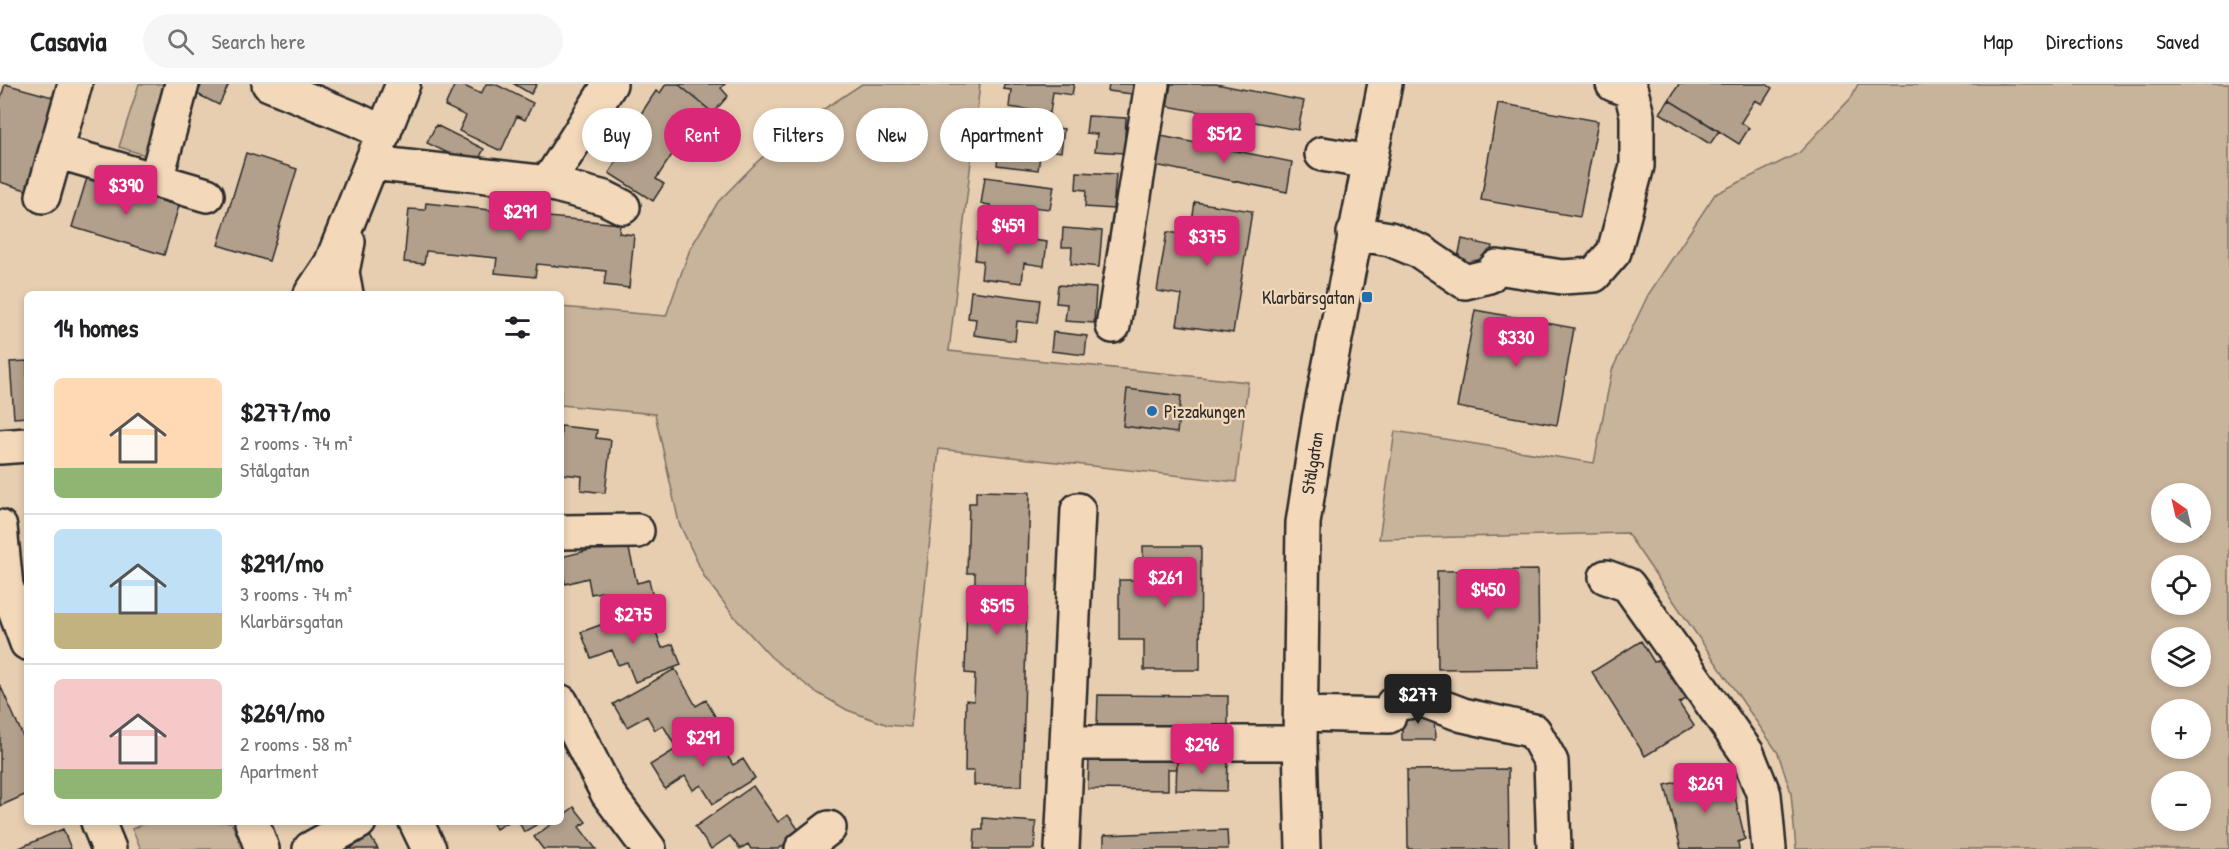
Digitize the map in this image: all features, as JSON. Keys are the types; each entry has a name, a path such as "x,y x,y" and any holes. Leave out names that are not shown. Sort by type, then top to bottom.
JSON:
{"street":[{"path":"43,196 75,84"},
{"path":"156,180 182,84"},
{"path":"268,84 384,133"},
{"path":"313,291 331,264 403,84"},
{"path":"548,183 610,84"},
{"path":"1113,326 1152,84"},
{"name":"Stålgatan","path":"1303,849 1301,728 1303,523 1312,455 1385,84"},
{"path":"1354,233 1390,239 1421,252 1465,282 1489,276 1497,267 1562,278 1594,275 1614,252 1637,166 1637,116 1627,86"},
{"path":"56,151 207,195"},
{"path":"1322,154 1370,162"},
{"path":"372,164 548,183 605,198 623,207"},
{"path":"345,291 342,272 357,199"},
{"path":"0,447 24,445"},
{"path":"1062,849 1078,510"},
{"path":"564,532 637,531"},
{"path":"9,533 6,586 24,635"},
{"path":"1606,577 1628,585 1747,753 1764,795 1769,849"},
{"path":"1068,743 1301,728 1389,716 1393,704 1423,700 1462,715 1534,731 1551,762 1554,849"},
{"path":"564,708 608,794 649,849"},
{"path":"99,825 110,849"},
{"path":"253,825 262,849"},
{"path":"310,849 354,825"},
{"path":"417,825 429,849"},
{"path":"802,849 829,828"}],"shaded area":[{"path":"139,84 182,84 161,160 119,147"},
{"path":"862,84 980,84 977,108 940,108 940,162 971,162 949,351 1248,382 1236,482 939,449 911,727 888,725 847,710 814,691 771,657 737,620 705,578 679,523 655,414 564,405 564,307 666,316 690,249 718,202 757,162 844,162 844,108 825,108"},
{"path":"1858,84 2229,84 2229,849 1796,849 1791,793 1778,753 1627,533 1379,539 1395,431 1594,463 1612,370 1648,295 1715,194 1799,153 1851,98"},
{"path":"141,825 232,825 243,849 141,849 132,829"}],"building":[{"path":"5,84 56,98 29,191 0,182 0,101"},
{"path":"202,84 229,84 219,105 197,94"},
{"path":"455,84 481,94 486,84 495,84 533,103 525,120 517,116 501,151 459,131 466,116 445,106"},
{"path":"514,84 537,84 531,94"},
{"path":"666,84 678,84 707,108 664,108 664,162 667,162 656,179 664,184 653,201 609,173 616,162 652,162 652,108 645,108 656,91 660,93"},
{"path":"678,84 725,84 721,88 728,96 717,108 707,108"},
{"path":"1004,84 1074,84 1072,95 1053,92 1051,108 1009,107 1011,90 1003,89"},
{"path":"1109,84 1133,84 1132,94 1108,91"},
{"path":"1171,84 1216,84 1304,101 1298,130 1167,106"},
{"path":"1679,84 1766,84 1772,88 1762,104 1755,100 1741,122 1749,128 1739,144 1669,100"},
{"path":"1669,100 1719,131 1710,144 1660,113"},
{"path":"1498,103 1598,121 1580,217 1481,200"},
{"path":"1088,116 1126,118 1124,153 1095,151 1097,134 1086,133"},
{"path":"436,125 484,149 475,166 427,143"},
{"path":"1161,136 1292,162 1287,192 1155,165"},
{"path":"246,153 297,169 269,261 218,245"},
{"path":"997,162 1039,162 1038,170 997,165"},
{"path":"1077,172 1116,174 1113,209 1085,207 1086,190 1076,189"},
{"path":"985,177 1054,186 1050,209 1031,207 1028,227 987,222 990,205 981,204"},
{"path":"87,178 179,206 164,255 72,227"},
{"path":"1195,202 1252,211 1233,333 1177,325 1182,295 1157,291 1167,232 1190,235"},
{"path":"426,203 508,212 507,221 537,224 538,216 620,224 619,233 634,235 629,288 604,285 606,271 537,264 535,277 495,273 497,258 426,251 424,264 404,262 409,209 425,210"},
{"path":"1063,228 1102,231 1099,267 1071,264 1072,247 1062,247"},
{"path":"978,233 1047,242 1044,266 1024,263 1022,283 981,278 983,261 975,260"},
{"path":"1462,239 1492,246 1486,274 1456,267"},
{"path":"1058,285 1096,288 1094,323 1065,321 1067,304 1056,303"},
{"path":"971,291 1040,300 1037,323 1017,321 1015,341 974,335 976,319 968,318"},
{"path":"1475,310 1574,328 1557,425 1457,407"},
{"path":"1053,332 1087,336 1085,355 1051,351"},
{"path":"24,361 24,417 14,418 10,362"},
{"name":"Pizzakungen","path":"1127,389 1181,396 1177,433 1123,426"},
{"path":"564,426 597,430 596,438 611,440 605,493 581,490 582,476 564,474"},
{"path":"976,491 1030,492 1022,786 974,785 974,771 965,771 966,700 974,701 975,674 965,673 967,603 975,603 975,573 967,573 969,503 976,503"},
{"path":"627,541 637,583 649,580 654,602 606,614 601,592 591,594 588,578 565,584 564,556"},
{"path":"1143,546 1201,546 1200,670 1144,670 1144,640 1119,640 1119,580 1143,580"},
{"path":"1538,570 1539,668 1438,669 1437,571"},
{"path":"647,608 662,648 673,644 681,665 635,682 627,662 618,665 612,650 591,658 581,632"},
{"path":"1641,641 1654,662 1661,659 1686,699 1679,703 1694,726 1645,756 1592,672"},
{"path":"675,669 696,706 706,700 717,720 674,744 663,725 655,730 647,716 627,727 613,704"},
{"path":"0,685 24,738 24,795 0,806"},
{"path":"1098,695 1228,696 1228,728 1097,727"},
{"path":"1434,710 1435,740 1402,740 1402,711"},
{"path":"710,728 733,765 743,759 755,778 713,804 701,785 693,790 685,776 665,789 650,765"},
{"path":"1089,758 1177,759 1177,769 1168,769 1168,790 1088,789"},
{"path":"1177,759 1228,760 1227,791 1176,790"},
{"path":"1508,769 1509,849 1408,849 1407,770"},
{"path":"1720,771 1726,795 1734,793 1745,839 1738,842 1739,849 1681,849 1665,785"},
{"path":"753,786 778,822 788,815 801,833 778,849 751,849 748,844 740,849 730,836 711,849 695,827"},
{"path":"574,807 586,822 579,827 596,849 543,849 534,837 550,825 564,825 564,815"},
{"path":"983,818 1036,822 1034,849 974,849 975,829 983,830"},
{"path":"520,825 536,825 524,832"},
{"path":"63,829 71,849 17,849"},
{"path":"1227,830 1228,849 1104,849 1104,835"},
{"path":"370,836 378,849 349,849"}],"place":[{"name":"Klarbärsgatan","path":"1367,297"},
{"name":"Pizzakungen","path":"1152,411"}]}
